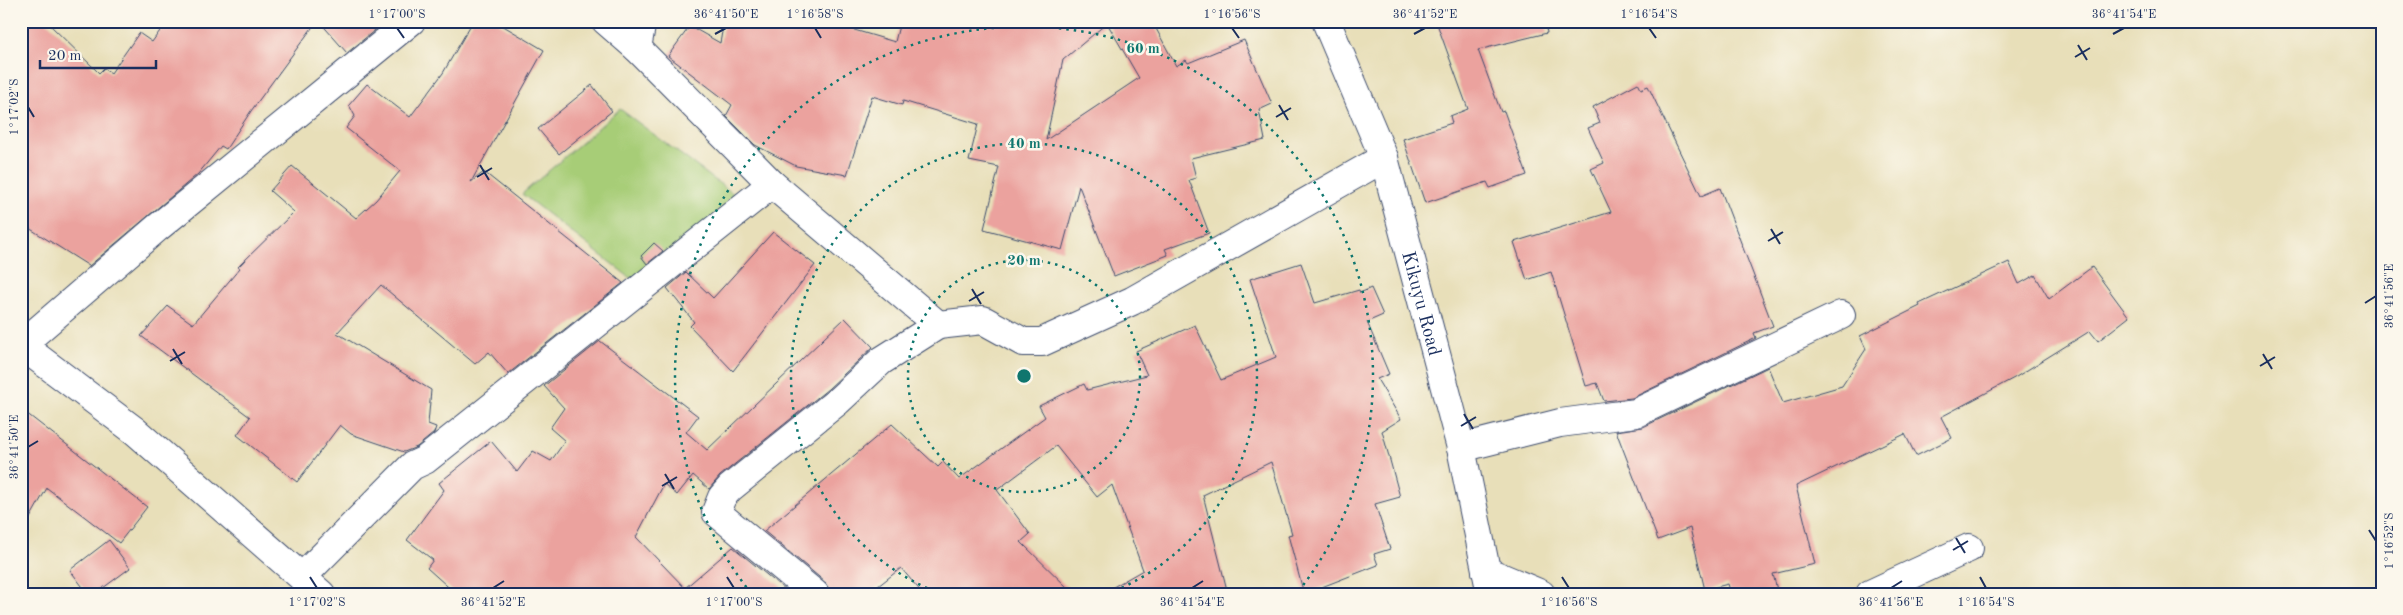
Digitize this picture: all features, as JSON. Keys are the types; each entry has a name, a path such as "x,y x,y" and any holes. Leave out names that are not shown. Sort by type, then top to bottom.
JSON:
{"street":[{"path":"411,21 157,228 21,345 135,431 312,585 412,466 425,460 772,184"},
{"path":"606,21 637,48 772,184 938,325"},
{"path":"637,48 642,21"},
{"name":"Kikuyu Road","path":"1326,21 1384,158 1461,448 1489,583"},
{"path":"815,594 716,512 722,497 730,488 838,401 881,361 938,325 983,320 1023,342 1042,342 1132,301 1384,158"},
{"path":"1461,448 1560,423 1636,413 1841,315"},
{"path":"1870,594 1969,548"},
{"path":"1489,583 1542,594"}],"green space":[{"path":"620,109 739,198 638,284 522,194"}],"building":[{"path":"21,21 46,21 99,73 104,68 111,73 139,33 152,42 167,21 317,21 251,111 226,149 221,146 198,174 89,266 21,223"},
{"path":"319,21 386,21 347,53"},
{"path":"473,21 495,21 544,50 471,182 484,172 623,283 508,374 489,352 475,364 381,285 337,333 431,390 428,424 436,427 434,433 417,447 404,452 351,434 340,425 297,482 237,435 250,417 141,336 168,306 193,324 240,268 238,267 294,212 270,191 292,166 356,218 376,200 400,171 346,128 355,116 349,105 367,84 410,117 443,73"},
{"path":"724,21 824,21 895,42 900,21 1152,21 1176,66 1186,60 1188,63 1244,40 1272,104 1259,110 1265,140 1191,158 1196,178 1189,180 1209,233 1165,249 1168,255 1114,276 1079,186 1062,250 984,229 999,167 969,161 978,124 903,101 902,105 872,96 847,175 796,166 755,145 726,116 732,105 668,56 690,26 720,43","holes":["1107,23 1139,78 1046,140 1063,60"]},
{"path":"1436,21 1545,21 1547,33 1478,50 1501,112 1504,111 1527,175 1490,188 1487,182 1425,203 1403,139 1452,123 1450,116 1468,109"},
{"path":"1638,83 1641,89 1648,86 1701,196 1720,188 1773,326 1754,333 1756,338 1632,398 1604,401 1597,383 1586,386 1551,272 1527,280 1514,242 1611,212 1591,169 1604,163 1588,128 1600,123 1593,107"},
{"path":"592,85 612,111 559,154 538,129"},
{"path":"773,232 815,265 733,371 690,326 694,322 667,288 686,272 713,298"},
{"path":"654,243 663,251 647,264 641,256"},
{"path":"2009,262 2019,284 2035,275 2049,299 2092,267 2129,317 2098,341 2090,331 2016,377 1941,417 1952,438 1916,456 1905,434 1796,486 1815,564 1773,574 1778,594 1731,594 1728,584 1705,590 1690,528 1658,540 1616,431 1643,427 1768,367 1783,403 1842,386 1866,349 1860,336 1920,306 1919,304"},
{"path":"1301,263 1315,303 1359,290 1360,293 1371,288 1383,315 1367,322 1389,374 1377,379 1401,419 1382,431 1400,497 1375,504 1390,549 1374,554 1378,565 1304,594 1288,535 1292,534 1271,462 1203,495 1228,594 1101,594 1143,570 1112,485 1097,497 1056,446 997,490 1030,534 1021,542 1074,594 923,594 901,568 868,594 830,594 825,582 764,531 892,424 938,467 943,462 959,479 1045,417 1039,406 1084,384 1087,390 1147,375 1136,351 1195,325 1221,380 1276,357 1250,279"},
{"path":"845,318 873,347 828,389 720,476 709,489 693,475 677,495 664,484 636,537 685,588 733,547 790,594 456,594 427,568 433,560 407,540 444,490 439,483 491,441 517,472 533,451 551,461 565,441 550,428 564,408 544,386 600,341 698,416 686,432 707,450"},
{"path":"21,409 147,507 119,543 47,488 21,534"},
{"path":"109,540 130,568 95,594 88,594 70,570"}]}
